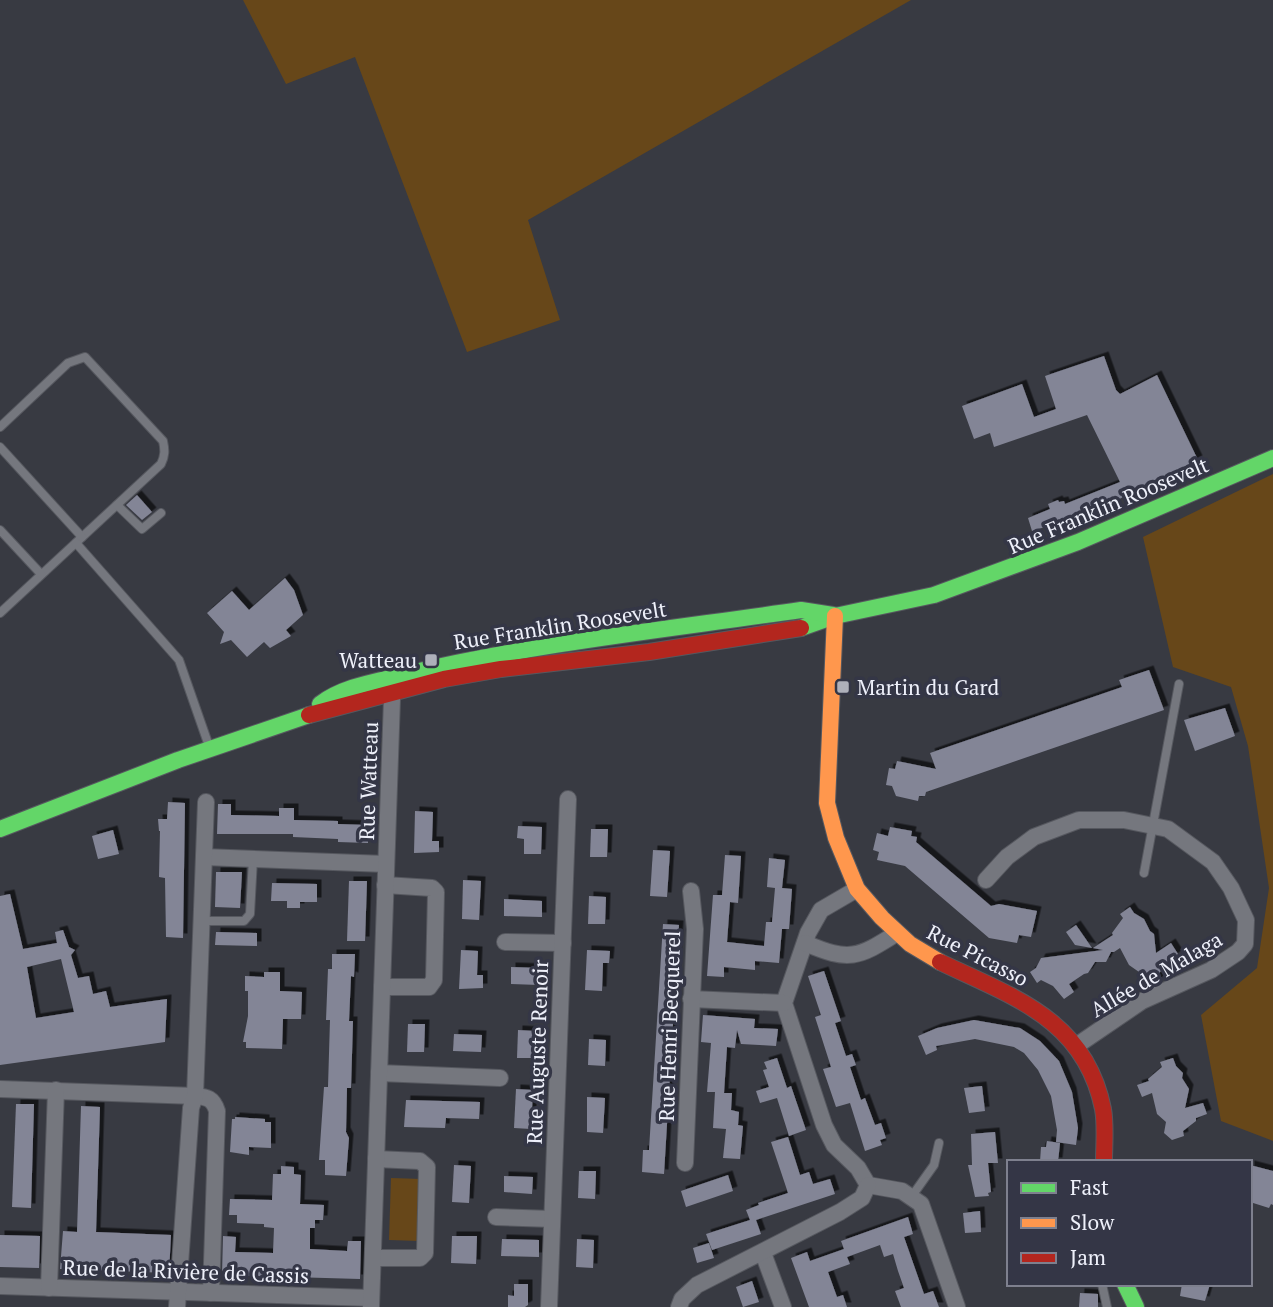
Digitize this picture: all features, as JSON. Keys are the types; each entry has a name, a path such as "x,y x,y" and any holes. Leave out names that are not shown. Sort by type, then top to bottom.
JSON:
{"main road":[{"name":"Rue Franklin Roosevelt","path":"0,829 26,817 302,717 328,698 362,685 390,685 467,660 800,610 835,615 934,595 1078,542 1273,458"},
{"name":"Rue Picasso","path":"835,615 827,803 836,838 858,889 882,918 910,944 939,962 1031,1006 1052,1020 1076,1046 1093,1077 1103,1110 1104,1160"},
{"path":"0,816 26,817"},
{"path":"1126,1286 1136,1307"}],"street":[{"name":"Rue Watteau","path":"371,1303 390,685"},
{"name":"Rue Auguste Renoir","path":"549,1307 568,799"},
{"path":"178,1299 191,1108 195,1096 206,802"},
{"name":"Allée de Malaga","path":"986,880 1007,857 1034,837 1079,820 1124,820 1168,829 1213,862 1231,888 1246,920 1245,944 1238,952 1211,970 1142,1001 1076,1046"},
{"path":"204,857 386,864"},
{"path":"382,987 429,987 434,980 436,892 432,888 385,885"},
{"path":"858,889 821,910 805,943 784,1003 824,1125 834,1145 858,1168 869,1185 902,1191 921,1204 957,1307"},
{"name":"Rue Henri Becquerel","path":"685,1163 695,929 691,891"},
{"path":"805,943 831,954 849,956 871,950 897,933"},
{"path":"505,942 562,943"},
{"path":"691,999 784,1003"},
{"path":"379,1073 500,1077"},
{"path":"0,1089 209,1098 217,1111 211,1293"},
{"path":"49,1288 56,1090"},
{"path":"373,1258 420,1258 425,1253 427,1167 420,1161 376,1160"},
{"path":"679,1307 682,1300 697,1285 763,1253 862,1198 869,1185"},
{"path":"496,1217 552,1219"},
{"path":"763,1253 783,1307"},
{"name":"Rue de la Rivière de Cassis","path":"0,1286 178,1299 211,1293 371,1303"}],"lane":[{"path":"0,427 68,363 85,357 163,441 164,448 161,464 0,613"},
{"path":"0,447 179,660 210,749"},
{"path":"117,505 142,529 161,513"},
{"path":"0,530 41,575"},
{"path":"1144,873 1179,684"},
{"path":"202,921 244,921 250,914 253,859"},
{"path":"912,1196 934,1165 939,1143"},
{"path":"1102,1286 1107,1307"}],"shaded area":[{"path":"243,0 911,0 528,220 560,320 467,352 355,57 286,84"},
{"path":"1273,474 1273,1141 1221,1121 1201,1015 1257,968 1269,888 1248,746 1231,687 1173,667 1143,537"},
{"path":"391,1178 422,1179 419,1241 389,1240"}],"building":[{"path":"1104,356 1116,390 1120,394 1157,375 1198,460 1093,512 1032,531 1028,518 1050,509 1048,504 1058,500 1064,501 1065,504 1120,482 1087,415 994,447 990,433 974,439 962,406 1022,384 1034,417 1056,409 1045,376"},
{"path":"137,495 152,512 142,520 126,505"},
{"path":"285,578 294,590 303,615 286,630 291,636 270,648 264,642 247,657 231,640 220,644 224,632 207,613 232,591 249,610"},
{"path":"1149,670 1164,710 926,792 925,796 919,796 918,801 896,796 892,786 886,785 889,768 895,769 897,761 936,769 930,753 1122,687 1119,680"},
{"path":"1225,708 1235,736 1195,751 1184,720"},
{"path":"168,802 185,803 183,938 166,937 165,878 159,877 158,819 167,819"},
{"path":"218,804 231,804 231,815 279,816 279,808 294,808 294,820 368,825 368,843 293,837 293,834 217,834"},
{"path":"415,811 433,812 432,841 439,841 439,852 414,853"},
{"path":"518,826 542,827 541,854 524,854 524,839 517,838"},
{"path":"890,827 912,831 911,836 917,837 916,842 991,906 999,904 1037,911 1031,937 1019,935 1017,943 989,938 905,866 877,860 879,852 873,850 877,833 888,836"},
{"path":"591,829 608,829 607,857 590,857"},
{"path":"113,830 119,854 98,859 92,836"},
{"path":"653,850 670,851 667,897 650,896"},
{"path":"725,855 741,856 738,903 730,902 727,942 764,946 766,922 772,922 775,888 767,887 769,858 785,860 782,888 792,889 789,929 782,929 779,963 755,961 755,970 724,967 724,977 707,976 713,895 722,895"},
{"path":"216,872 242,872 240,908 215,907"},
{"path":"463,880 481,881 479,920 462,919"},
{"path":"349,881 367,881 365,941 347,941"},
{"path":"272,883 317,884 317,902 300,902 300,908 287,908 287,901 271,901"},
{"path":"10,894 23,949 57,943 55,932 63,930 69,947 75,950 71,955 78,978 89,976 93,994 106,991 110,1007 167,999 165,1042 0,1065 0,896","holes":["61,959 74,1012 36,1018 27,967"]},
{"path":"589,896 606,897 605,924 588,924"},
{"path":"504,899 542,901 542,917 504,916"},
{"path":"1130,907 1144,919 1154,934 1156,953 1171,943 1178,954 1164,965 1158,976 1161,980 1148,987 1141,983 1139,972 1129,965 1120,948 1111,952 1106,962 1095,962 1088,973 1069,984 1074,992 1064,999 1053,986 1041,980 1037,983 1030,972 1036,968 1041,958 1103,950 1093,948 1113,935 1123,918 1120,914"},
{"path":"663,924 679,925 664,1174 642,1172 643,1150 649,1150"},
{"path":"1076,925 1092,948 1075,945 1066,932"},
{"path":"216,932 257,933 257,946 215,945"},
{"path":"461,950 478,951 477,975 483,975 483,988 459,989"},
{"path":"587,950 610,951 609,963 603,963 602,991 585,990"},
{"path":"332,954 355,954 349,1021 353,1021 351,1088 347,1088 346,1132 349,1138 346,1176 325,1175 325,1160 319,1160 324,1087 328,1087 330,1020 326,1020 328,969 332,969"},
{"path":"511,967 540,968 539,985 511,984"},
{"path":"824,971 841,1021 835,1023 846,1056 852,1054 856,1065 850,1067 861,1100 865,1098 875,1125 881,1123 886,1138 880,1140 882,1145 865,1151 850,1103 836,1107 823,1069 831,1067 815,1017 821,1015 808,976"},
{"path":"264,972 280,972 280,991 302,992 301,1019 283,1019 282,1049 246,1048 246,1042 243,1042 248,1016 245,976 264,977"},
{"path":"703,1015 755,1019 754,1028 778,1029 776,1046 741,1044 737,1030 735,1048 727,1047 724,1093 732,1093 731,1110 739,1112 738,1125 743,1126 740,1159 723,1158 726,1129 713,1128 715,1092 707,1092 711,1043 701,1042"},
{"path":"974,1020 1020,1028 1040,1041 1059,1061 1072,1092 1078,1128 1076,1145 1056,1142 1057,1130 1051,1096 1038,1070 1024,1053 1014,1047 975,1039 936,1046 937,1050 926,1055 918,1036 937,1028"},
{"path":"408,1024 425,1024 424,1052 407,1052"},
{"path":"518,1030 535,1031 534,1058 517,1058"},
{"path":"454,1034 482,1035 481,1052 453,1051"},
{"path":"589,1039 606,1040 605,1066 588,1065"},
{"path":"777,1058 787,1088 791,1086 806,1130 789,1136 777,1098 760,1103 756,1091 769,1087 763,1070 767,1069 764,1062"},
{"path":"1173,1058 1189,1089 1185,1108 1203,1103 1207,1114 1196,1118 1196,1121 1183,1131 1184,1136 1172,1140 1164,1133 1166,1122 1157,1114 1152,1093 1142,1097 1137,1085 1149,1081 1162,1067 1160,1062"},
{"path":"982,1086 985,1111 969,1113 964,1088"},
{"path":"516,1089 533,1090 531,1129 514,1128"},
{"path":"587,1097 605,1098 603,1133 587,1132"},
{"path":"406,1100 480,1102 479,1119 446,1118 445,1128 404,1127"},
{"path":"16,1104 34,1104 31,1208 12,1207"},
{"path":"81,1106 100,1107 96,1232 171,1235 169,1273 60,1269 63,1231 77,1232"},
{"path":"232,1119 265,1119 265,1122 271,1122 271,1148 249,1147 249,1155 230,1152"},
{"path":"995,1132 998,1163 988,1163 991,1192 988,1193 989,1196 975,1197 968,1165 972,1165 971,1134"},
{"path":"788,1137 800,1175 809,1172 813,1184 830,1179 835,1194 756,1220 761,1234 712,1250 706,1234 750,1220 746,1210 788,1193 771,1142"},
{"path":"1047,1141 1060,1143 1058,1160 1040,1160 1041,1147 1046,1147"},
{"path":"454,1165 471,1166 469,1203 452,1202"},
{"path":"281,1166 294,1167 294,1174 301,1175 300,1204 324,1205 323,1220 315,1220 315,1228 310,1228 310,1249 347,1251 348,1241 361,1241 360,1279 222,1275 223,1236 236,1237 235,1252 273,1253 274,1228 264,1227 264,1224 237,1223 237,1215 229,1215 230,1199 272,1200 273,1174 281,1174"},
{"path":"1252,1166 1273,1171 1273,1205 1269,1208 1252,1203"},
{"path":"579,1171 596,1171 595,1199 578,1198"},
{"path":"728,1175 733,1191 686,1207 681,1191"},
{"path":"504,1176 533,1177 532,1194 504,1192"},
{"path":"980,1211 981,1232 965,1233 963,1213"},
{"path":"908,1217 913,1234 904,1237 924,1294 933,1291 939,1307 901,1307 895,1291 904,1288 893,1254 884,1257 880,1245 847,1257 850,1264 828,1272 837,1297 843,1295 847,1307 809,1307 791,1258 807,1252 810,1261 844,1249 841,1241"},
{"path":"0,1235 40,1236 39,1268 0,1267"},
{"path":"452,1236 477,1236 476,1264 451,1263"},
{"path":"502,1239 539,1240 539,1257 501,1256"},
{"path":"577,1239 594,1240 593,1268 576,1267"},
{"path":"709,1243 714,1258 697,1263 693,1248"},
{"path":"752,1281 759,1302 743,1307 736,1287"},
{"path":"514,1284 528,1284 528,1305 525,1307 508,1307 508,1295 514,1296"},
{"path":"1182,1286 1209,1286 1205,1301 1180,1296"},
{"path":"1080,1293 1098,1294 1098,1307 1079,1307"}],"traffic: fast":[{"path":"801,628 835,616 934,595 1078,542 1273,458"},
{"path":"320,704 341,692 364,684 507,653 801,610 833,615"},
{"path":"0,829 178,760 309,715"},
{"path":"1126,1286 1136,1307"}],"traffic: slow":[{"path":"835,616 827,803 836,838 857,889 882,918 910,944 940,962"}],"traffic: jam":[{"path":"309,715 444,679 501,669 649,652 801,628"},
{"path":"940,962 1019,1000 1063,1032 1080,1053 1094,1078 1103,1109 1104,1160"}],"place":[{"name":"Watteau","path":"431,660"},
{"name":"Martin du Gard","path":"843,687"}]}
